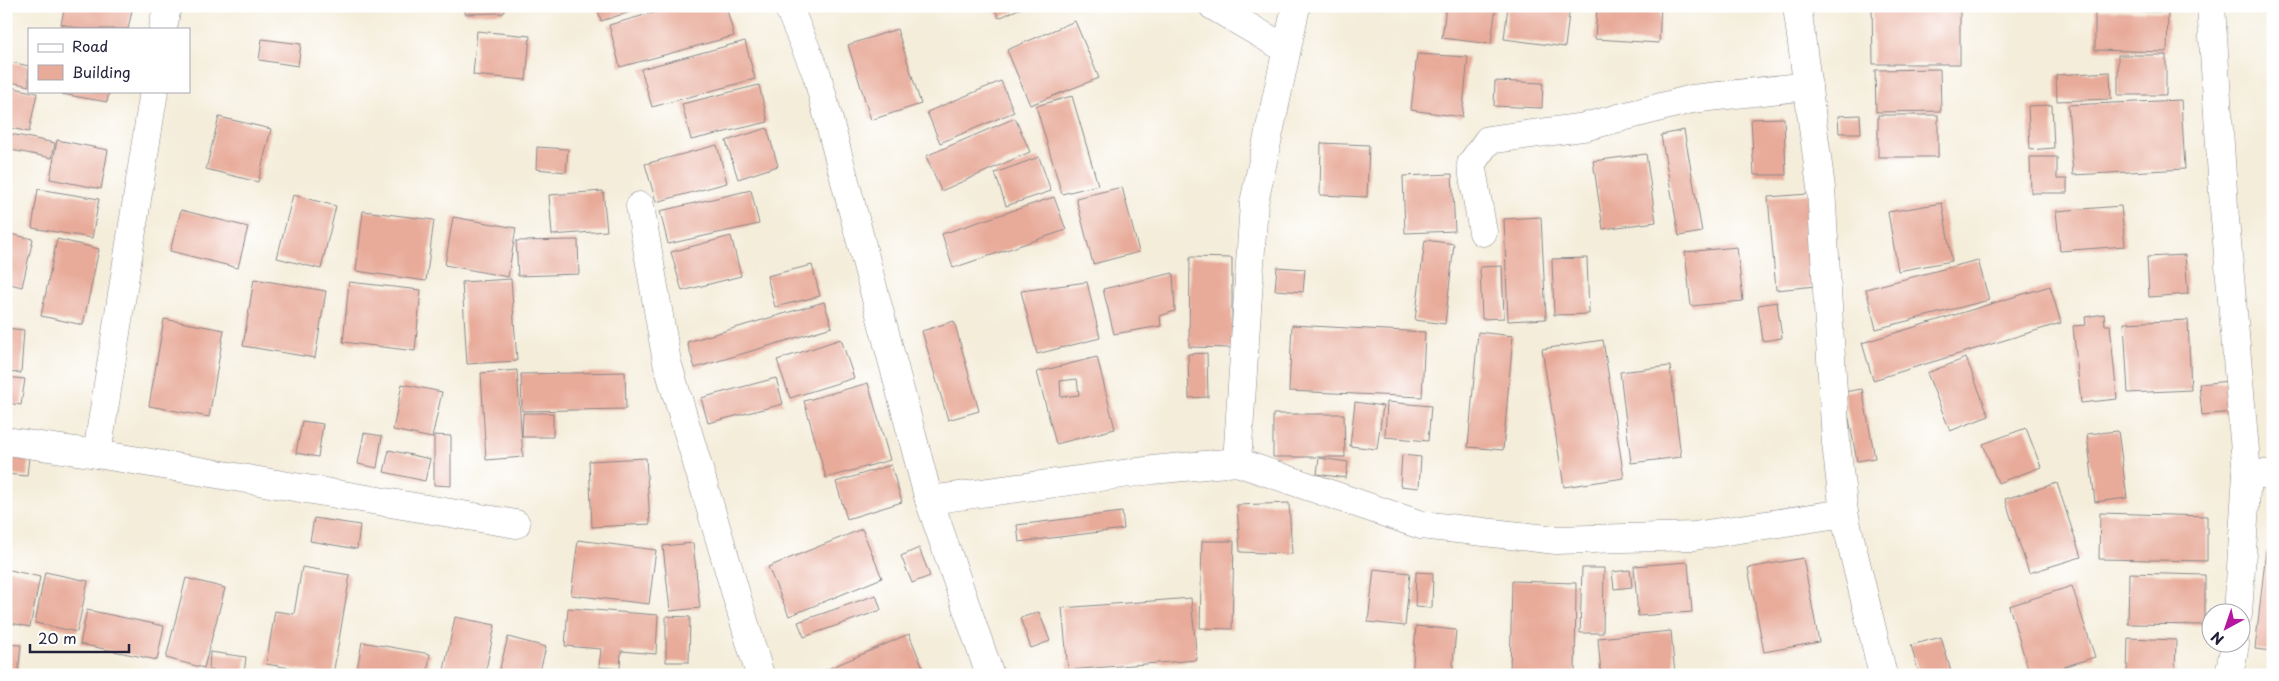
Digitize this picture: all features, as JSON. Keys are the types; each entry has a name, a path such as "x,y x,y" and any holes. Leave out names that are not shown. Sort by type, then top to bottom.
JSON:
{"street":[{"path":"163,28 167,6"},
{"path":"788,6 817,75 929,500 990,675"},
{"path":"1213,6 1286,49"},
{"path":"1237,462 1254,203 1296,6"},
{"path":"1796,6 1821,188 1836,443 1844,512 1883,675"},
{"path":"2210,6 2225,217 2260,474 2240,604"},
{"path":"1483,232 1471,164 1488,140 1584,127 1692,99 1808,86"},
{"path":"97,454 154,92"},
{"path":"640,206 667,362 760,675"},
{"path":"6,441 97,454 516,524"},
{"path":"929,500 1152,470 1237,462 1421,525 1556,540 1694,536 1844,512"},
{"path":"2229,675 2233,654"}],"building":[{"path":"65,6 133,6 128,28 77,28 61,24"},
{"path":"465,6 504,6 504,13 465,14"},
{"path":"597,6 646,6 646,7 601,21"},
{"path":"677,6 726,6 734,36 620,67 609,25"},
{"path":"993,6 1025,6 999,18"},
{"path":"1446,6 1496,6 1491,44 1442,38"},
{"path":"1508,6 1570,6 1565,47 1504,39"},
{"path":"1597,6 1661,6 1659,43 1595,39"},
{"path":"1872,6 1960,6 1960,64 1873,64"},
{"path":"2095,10 2168,12 2167,52 2095,50"},
{"path":"1075,21 1099,78 1030,105 1007,50"},
{"path":"897,29 921,104 871,120 848,45"},
{"path":"477,31 530,36 526,80 473,75"},
{"path":"262,39 301,44 298,66 259,60"},
{"path":"745,41 755,79 652,107 641,69"},
{"path":"1417,54 1468,57 1462,117 1411,110"},
{"path":"2118,55 2166,55 2166,95 2118,95"},
{"path":"6,61 28,66 28,86 6,81"},
{"path":"1940,69 1941,111 1876,112 1875,70"},
{"path":"2110,72 2111,99 2057,101 2056,75"},
{"path":"1001,81 1014,112 940,143 927,112"},
{"path":"1495,81 1543,83 1542,108 1494,106"},
{"path":"759,85 768,122 691,140 682,104"},
{"path":"6,86 37,93 29,132 6,127"},
{"path":"63,92 109,92 107,102 62,94"},
{"path":"1072,96 1098,185 1062,194 1036,106"},
{"path":"2181,100 2185,169 2073,175 2068,105"},
{"path":"2052,105 2054,148 2030,150 2028,106"},
{"path":"1860,115 1861,133 1839,133 1838,116"},
{"path":"1878,115 1938,115 1938,157 1878,157"},
{"path":"219,117 271,129 258,182 206,169"},
{"path":"1015,118 1030,152 941,191 926,156"},
{"path":"1784,118 1786,175 1754,175 1751,119"},
{"path":"767,128 778,166 738,179 726,141"},
{"path":"1684,130 1702,232 1679,236 1661,135"},
{"path":"6,133 55,143 52,158 6,149"},
{"path":"57,140 108,150 101,189 50,179"},
{"path":"1321,143 1369,145 1367,197 1320,195"},
{"path":"717,145 727,183 656,202 645,164"},
{"path":"537,147 568,149 566,172 536,169"},
{"path":"1646,154 1656,222 1603,229 1593,161"},
{"path":"1039,157 1051,191 1006,206 995,173"},
{"path":"2030,157 2057,157 2057,179 2067,179 2067,193 2031,193"},
{"path":"1452,174 1455,231 1405,233 1403,176"},
{"path":"1122,187 1139,252 1093,264 1076,198"},
{"path":"38,189 99,199 92,238 32,228"},
{"path":"751,190 759,224 668,244 660,211"},
{"path":"603,191 607,231 552,235 549,195"},
{"path":"1808,194 1816,286 1776,290 1768,197"},
{"path":"293,195 336,206 321,269 277,258"},
{"path":"1054,197 1066,230 953,268 942,234"},
{"path":"1942,203 1952,261 1898,271 1888,212"},
{"path":"2121,206 2125,246 2060,251 2056,211"},
{"path":"181,210 248,227 238,268 170,251"},
{"path":"363,211 434,220 426,281 356,271"},
{"path":"453,217 516,228 508,277 445,265"},
{"path":"1541,217 1546,319 1508,321 1504,219"},
{"path":"6,233 33,239 22,287 6,283"},
{"path":"731,236 741,276 682,291 671,252"},
{"path":"57,239 99,249 83,325 41,316"},
{"path":"578,240 579,274 518,276 516,241"},
{"path":"1425,240 1454,244 1445,324 1415,320"},
{"path":"1737,247 1743,301 1691,306 1685,252"},
{"path":"2185,255 2188,294 2149,297 2147,257"},
{"path":"1190,257 1232,258 1232,348 1189,347"},
{"path":"1587,258 1589,314 1554,315 1552,259"},
{"path":"1978,260 1989,300 1876,329 1866,289"},
{"path":"812,265 820,296 775,307 767,276"},
{"path":"1502,266 1504,318 1482,319 1480,267"},
{"path":"1277,267 1305,269 1303,292 1275,290"},
{"path":"1173,273 1175,311 1160,316 1161,326 1114,334 1103,289"},
{"path":"254,279 326,291 315,358 243,346"},
{"path":"511,279 517,361 467,364 462,282"},
{"path":"349,282 421,290 415,351 343,342"},
{"path":"1087,282 1100,338 1037,354 1021,291"},
{"path":"2050,286 2061,323 1873,380 1862,343"},
{"path":"824,302 832,327 695,368 687,342"},
{"path":"1777,302 1782,338 1763,341 1758,305"},
{"path":"2104,314 2105,325 2110,325 2117,399 2081,403 2073,326 2086,325 2085,317"},
{"path":"164,319 224,330 209,417 149,406"},
{"path":"2188,320 2191,390 2128,393 2124,323"},
{"path":"954,321 979,411 948,420 922,331"},
{"path":"1292,325 1425,332 1422,397 1289,391"},
{"path":"6,328 24,330 21,373 6,372"},
{"path":"1478,332 1513,336 1503,450 1468,447"},
{"path":"841,339 854,378 790,398 777,360"},
{"path":"1603,340 1624,478 1564,487 1542,349"},
{"path":"1207,353 1208,397 1189,398 1188,354"},
{"path":"1097,357 1115,429 1056,444 1037,372","holes":["1077,379 1079,395 1061,397 1060,381"]},
{"path":"1966,358 1989,416 1950,431 1927,373"},
{"path":"1670,366 1681,457 1631,463 1620,372"},
{"path":"517,370 523,457 486,460 481,373"},
{"path":"625,372 626,409 522,411 521,374"},
{"path":"6,377 25,379 21,405 6,403"},
{"path":"776,378 783,404 708,423 701,398"},
{"path":"2230,381 2233,412 2202,415 2199,384"},
{"path":"868,383 890,460 826,478 804,401"},
{"path":"402,384 442,392 432,438 393,430"},
{"path":"1862,389 1875,458 1857,461 1844,392"},
{"path":"1355,402 1383,406 1377,449 1350,446"},
{"path":"1387,402 1431,406 1428,441 1385,437"},
{"path":"523,413 553,413 553,437 522,437"},
{"path":"1273,414 1344,414 1345,457 1273,457"},
{"path":"302,421 323,424 318,457 296,453"},
{"path":"2026,428 2041,467 1998,483 1983,444"},
{"path":"2118,431 2127,498 2095,502 2087,434"},
{"path":"364,433 382,436 377,468 358,464"},
{"path":"434,435 451,436 451,486 434,485"},
{"path":"389,450 430,459 425,481 384,472"},
{"path":"6,453 29,456 27,476 6,474"},
{"path":"1402,455 1421,457 1419,488 1400,486"},
{"path":"646,458 650,524 592,527 589,461"},
{"path":"1319,458 1348,462 1346,478 1317,474"},
{"path":"891,465 902,502 847,519 836,482"},
{"path":"2057,483 2081,557 2029,573 2005,499"},
{"path":"1289,503 1292,554 1240,552 1237,505"},
{"path":"1122,512 1124,529 1019,542 1017,525"},
{"path":"2100,513 2207,516 2207,561 2099,559"},
{"path":"314,518 360,525 357,549 310,541"},
{"path":"862,529 882,578 789,616 768,567"},
{"path":"578,540 656,550 649,604 571,595"},
{"path":"1202,541 1234,541 1232,629 1200,628"},
{"path":"693,543 700,608 670,611 663,546"},
{"path":"919,548 930,576 912,583 901,556"},
{"path":"2266,551 2273,552 2273,651 2255,649"},
{"path":"1803,558 1819,642 1764,652 1748,568"},
{"path":"1688,562 1692,612 1638,616 1634,566"},
{"path":"302,567 350,575 333,675 266,664 275,611 294,614"},
{"path":"1582,568 1604,568 1603,633 1580,633"},
{"path":"6,569 40,577 30,627 6,622"},
{"path":"1374,569 1410,573 1405,626 1368,622"},
{"path":"1630,570 1632,587 1614,589 1612,572"},
{"path":"45,572 88,581 77,632 35,623"},
{"path":"1416,572 1433,573 1432,608 1415,607"},
{"path":"2129,573 2205,575 2205,604 2202,604 2202,625 2128,624"},
{"path":"186,578 225,588 204,668 166,658"},
{"path":"1512,581 1576,583 1575,675 1510,675"},
{"path":"2072,586 2095,657 2038,675 2030,675 2009,606"},
{"path":"876,595 881,610 804,637 798,622"},
{"path":"1191,598 1197,660 1068,670 1062,608"},
{"path":"568,608 658,615 656,654 621,651 620,669 599,667 601,649 565,646"},
{"path":"87,610 164,626 157,660 80,644"},
{"path":"1039,612 1050,641 1031,648 1020,618"},
{"path":"666,616 690,617 689,662 666,662"},
{"path":"455,617 495,625 485,675 443,675"},
{"path":"1416,626 1456,630 1452,675 1412,675"},
{"path":"1671,631 1675,675 1601,675 1598,638"},
{"path":"909,634 926,675 814,675"},
{"path":"508,637 546,647 539,675 498,675"},
{"path":"1941,637 1952,675 1919,675 1911,645"},
{"path":"2128,638 2176,640 2175,675 2127,673"},
{"path":"362,642 430,654 427,675 356,675"},
{"path":"6,644 21,645 18,675 6,675"},
{"path":"210,652 246,657 244,674 209,670"},
{"path":"1830,670 1830,675 1772,675 1771,672"}]}
